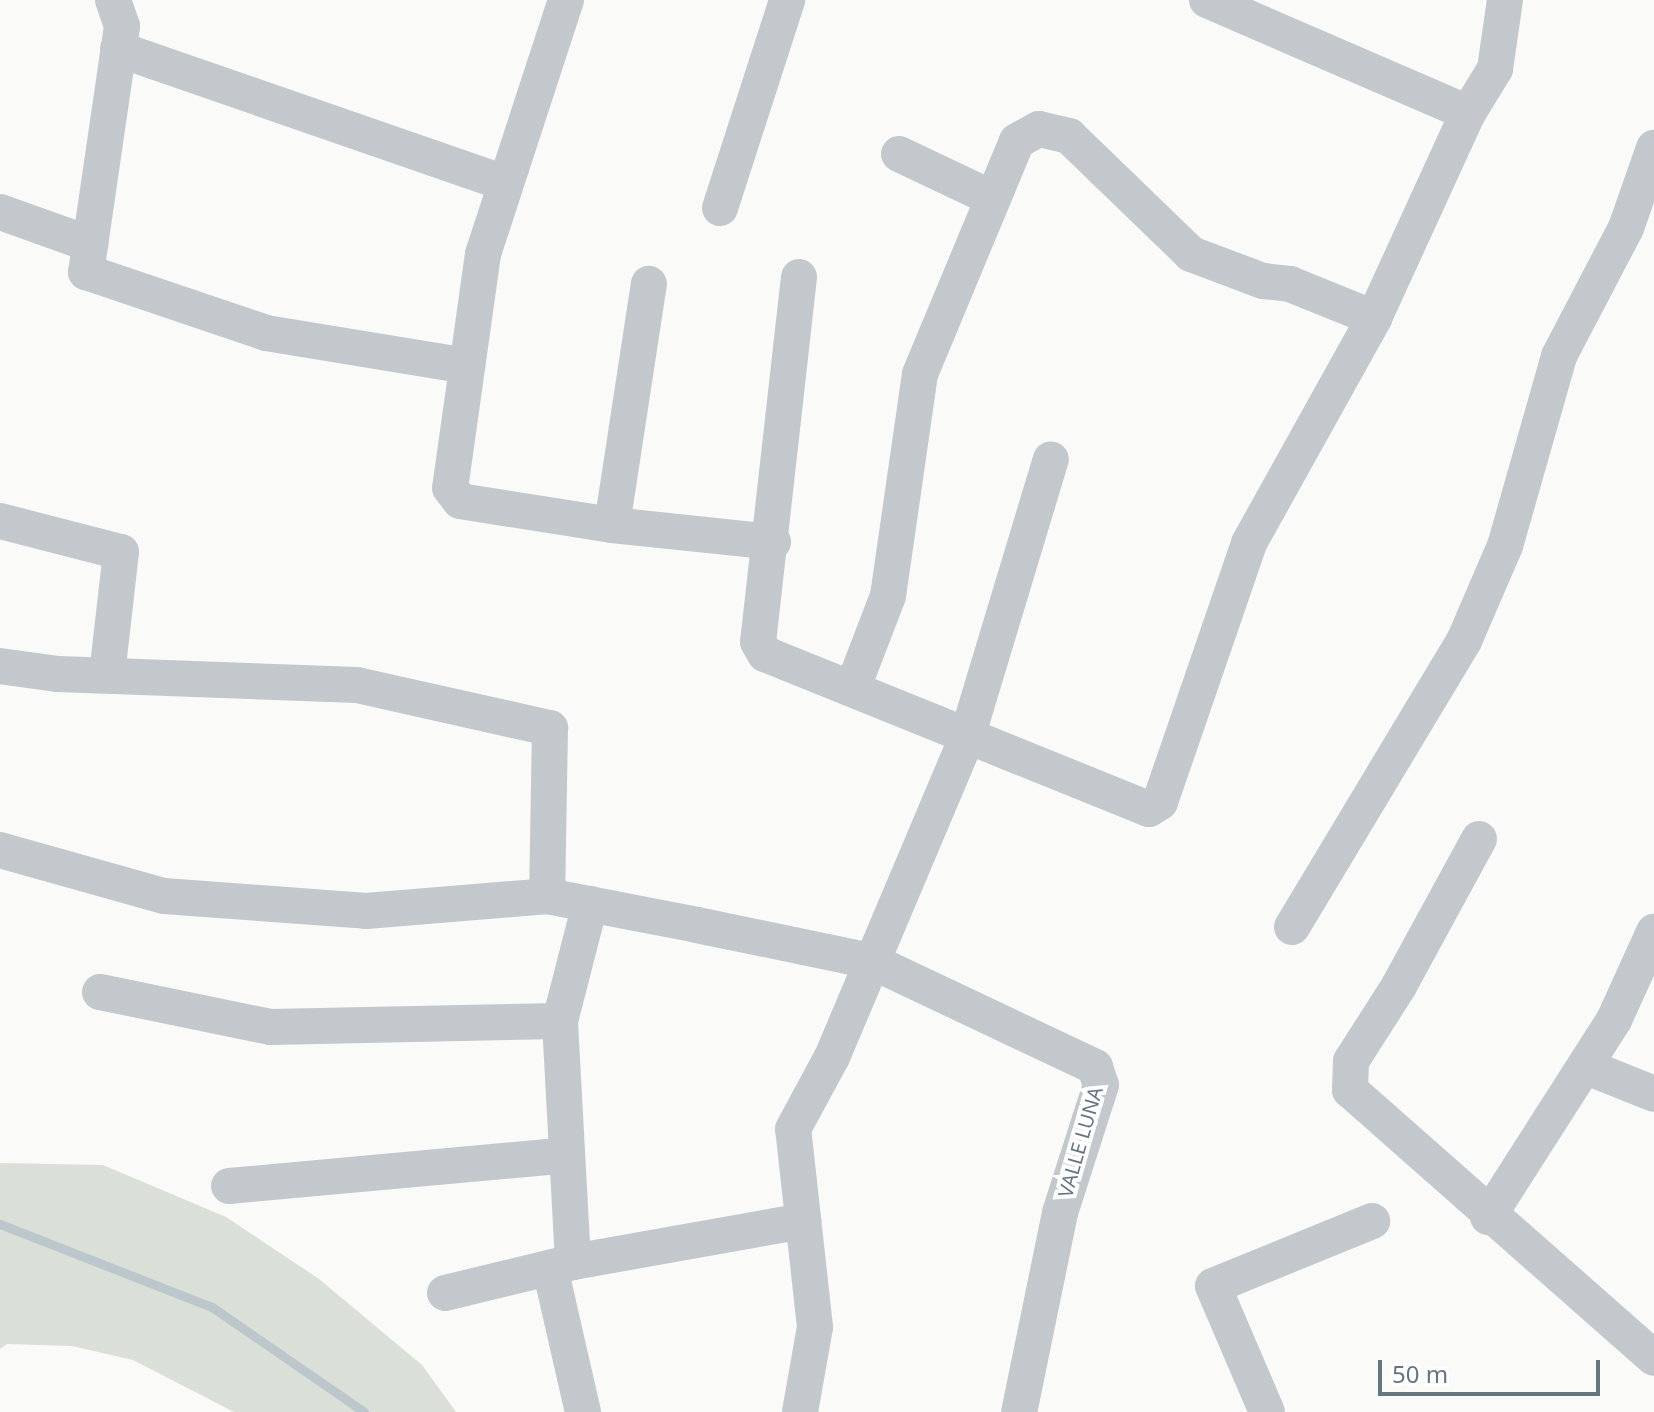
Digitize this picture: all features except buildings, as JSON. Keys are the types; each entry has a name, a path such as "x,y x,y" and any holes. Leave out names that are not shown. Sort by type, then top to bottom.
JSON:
{"street":[{"path":"113,0 122,26 86,272 266,333 467,366"},
{"path":"566,0 483,254 450,488 460,501 612,525 773,542"},
{"path":"720,208 787,0"},
{"path":"1207,0 1468,113"},
{"path":"799,277 773,542 758,642 765,654 1149,809 1160,802 1249,543 1374,318 1468,113 1495,69 1505,0"},
{"path":"118,49 506,183"},
{"path":"853,687 888,596 920,374 990,197 1017,141 1039,129 1069,136 1191,254 1263,281 1290,284 1374,318"},
{"path":"1292,927 1464,641 1505,546 1559,356 1626,228 1654,148"},
{"path":"899,154 990,197"},
{"path":"0,212 90,244"},
{"path":"612,525 649,284"},
{"path":"800,1412 815,1327 793,1129 832,1057 967,737 1051,459"},
{"path":"0,521 121,552 107,675"},
{"path":"0,666 107,675 357,685 550,728 547,896"},
{"path":"1479,839 1399,986 1351,1061 1348,1081 1354,1099 1654,1358"},
{"name":"VALLE LUNA","path":"0,850 164,896 366,911 547,896 590,904 871,961 1095,1067 1101,1085 1060,1213 1019,1412"},
{"path":"583,1412 562,1265 567,1155 560,1021 590,904"},
{"path":"1488,1217 1587,1067 1654,932"},
{"path":"100,992 270,1027 560,1021"},
{"path":"1587,1067 1654,1094"},
{"path":"229,1186 567,1155"},
{"path":"445,1293 562,1265 803,1221"},
{"path":"1267,1412 1213,1286 1372,1221"}],"shaded area":[{"path":"0,1163 103,1165 226,1217 319,1279 422,1365 456,1412 234,1412 133,1360 72,1346 7,1344 0,1349"}],"waterway":[{"path":"0,1224 212,1307 364,1412"}]}
